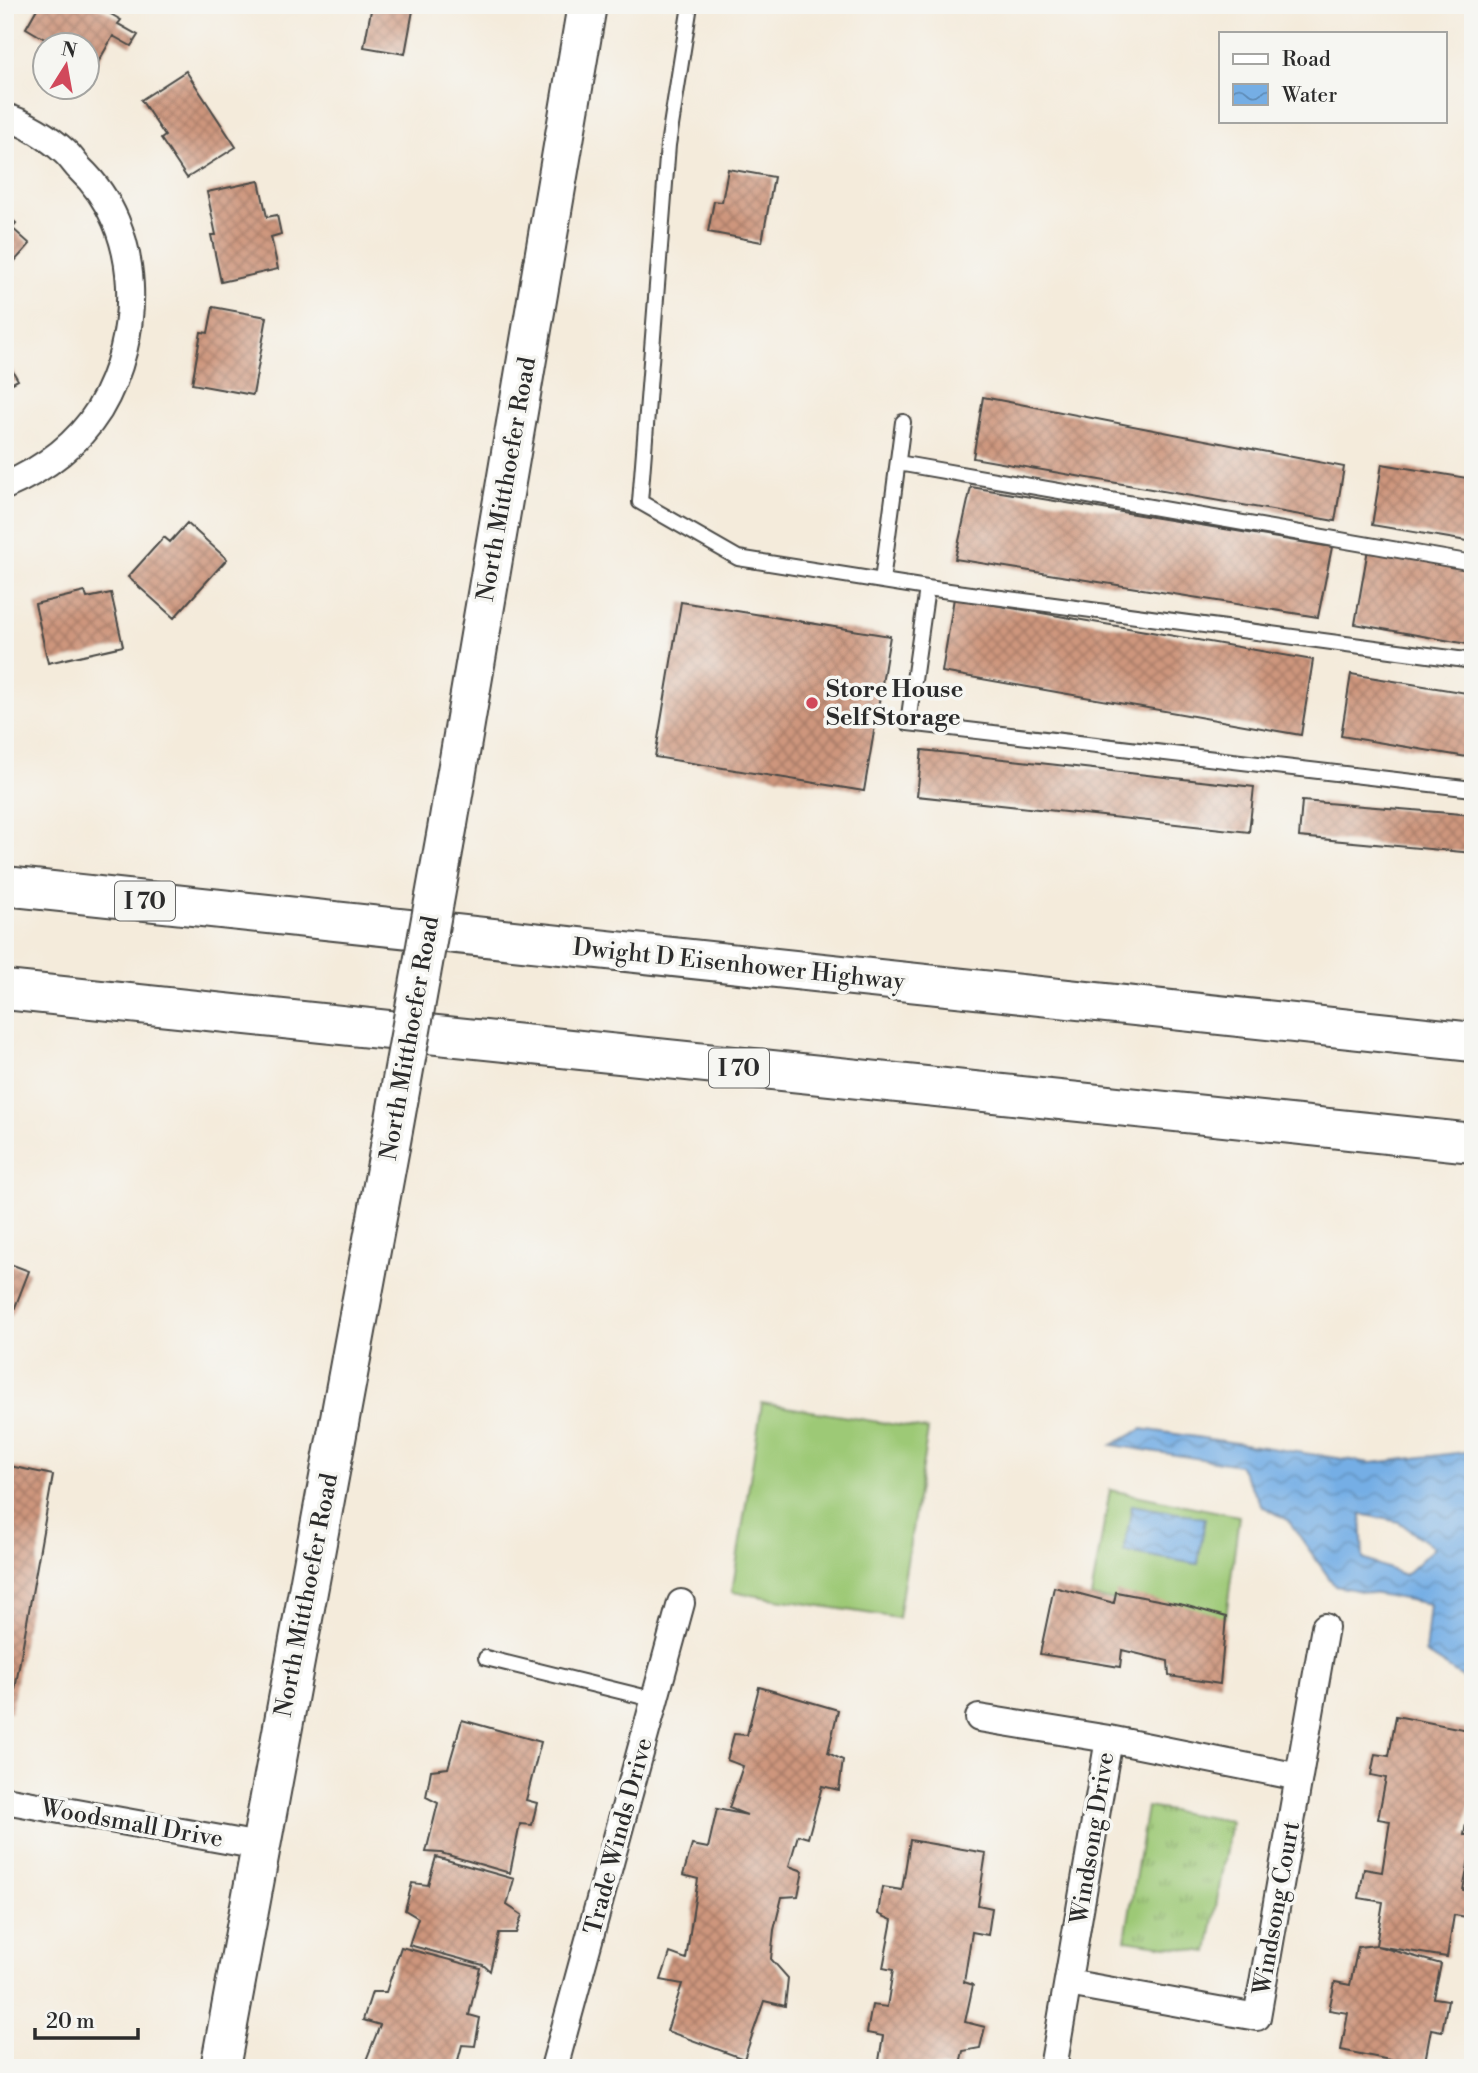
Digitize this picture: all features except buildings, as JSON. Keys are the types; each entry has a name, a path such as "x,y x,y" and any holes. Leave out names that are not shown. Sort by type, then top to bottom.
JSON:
{"main road":[{"name":"North Mitthoefer Road","path":"220,2068 448,824 587,5"},
{"name":"Dwight D Eisenhower Highway","path":"5,886 1473,1042"},
{"name":"I 70","path":"5,989 1473,1143"}],"street":[{"path":"5,117 40,134 66,153 89,176 114,218 130,282 130,314 120,360 99,409 79,435 55,458 5,486"},
{"name":"Trade Winds Drive","path":"554,2068 681,1603"},
{"name":"Windsong Court","path":"1069,1983 1257,2017 1325,1627"},
{"name":"Windsong Drive","path":"979,1718 1109,1739 1053,2068"},
{"path":"1109,1739 1299,1777"},
{"name":"Woodsmall Drive","path":"5,1800 259,1846"}],"lane":[{"path":"690,5 667,145 640,502 738,558 927,588 1473,661"},
{"path":"882,581 903,422"},
{"path":"898,463 1473,563"},
{"path":"927,588 908,723 1473,789"},
{"path":"486,1658 656,1700"}],"green space":[{"path":"762,1403 928,1430 898,1618 732,1592"},
{"path":"1110,1490 1239,1516 1226,1617 1091,1597"},
{"path":"1147,1807 1231,1821 1208,1952 1125,1940"}],"water":[{"path":"1142,1429 1371,1463 1473,1451 1473,1684 1425,1653 1430,1604 1335,1586 1288,1520 1262,1506 1239,1465 1112,1445","holes":["1361,1514 1399,1522 1434,1548 1405,1575 1363,1559"]},
{"path":"1132,1505 1205,1518 1198,1564 1124,1552"}],"place":[{"name":"Store House Self Storage","path":"812,703"}]}
